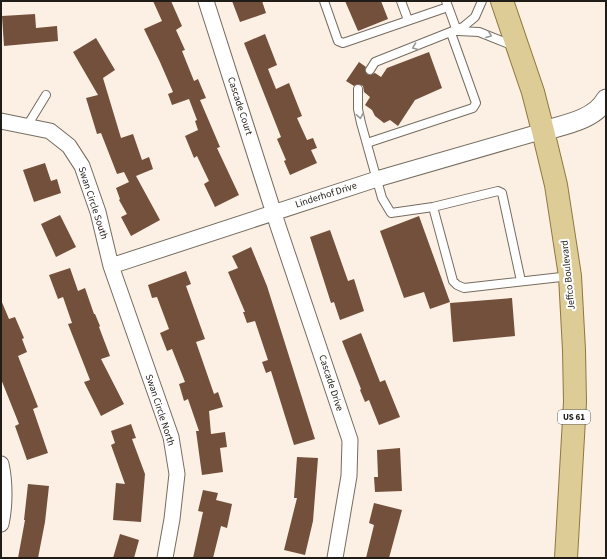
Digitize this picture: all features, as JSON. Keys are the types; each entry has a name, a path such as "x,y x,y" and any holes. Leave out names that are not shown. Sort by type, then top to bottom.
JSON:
{"main road":[{"name":"Jeffco Boulevard","path":"502,1 533,92 543,132 556,186 570,276 575,402 566,558"}],"street":[{"name":"Cascade Court","path":"206,1 274,212"},
{"path":"543,132 584,118 595,112 606,99"},
{"name":"Swan Circle South","path":"1,121 50,131 69,146 82,166 98,212 111,266"},
{"name":"Linderhof Drive","path":"111,266 377,179 543,132"},
{"name":"Cascade Drive","path":"274,212 350,440 349,476 335,558"},
{"name":"Swan Circle North","path":"111,266 171,437 177,474 172,519 165,558"},
{"path":"1,464 3,515 1,524"}],"lane":[{"path":"324,1 340,42 342,43 408,20 447,4 476,103 475,106 473,108 367,143"},
{"path":"401,1 408,20"},
{"path":"370,70 376,62 454,32 467,25 475,17 482,1"},
{"path":"454,32 479,32 519,48"},
{"path":"358,89 358,109 361,123 382,198 391,213 433,207 498,191 502,193 521,281"},
{"path":"27,126 46,95"},
{"path":"433,207 453,281 457,286 464,288 570,276"}],"building":[{"path":"153,1 171,1 182,26 176,30 185,50 182,51 194,81 198,79 206,98 200,100 220,147 217,148 239,195 215,207 204,184 209,181 197,156 194,158 185,136 198,130 195,121 197,120 189,99 172,105 168,94 173,92 144,29 162,21"},
{"path":"232,1 262,1 266,13 240,22"},
{"path":"345,1 381,1 388,19 358,31"},
{"path":"35,14 36,28 57,26 58,41 4,46 2,16"},
{"path":"265,34 277,65 268,69 276,89 289,83 302,116 297,118 307,140 313,138 317,148 311,150 317,163 290,175 284,161 286,160 277,139 281,137 244,43"},
{"path":"96,38 115,70 103,78 121,138 133,134 142,160 149,157 153,169 136,176 160,220 131,236 121,217 127,214 119,200 120,199 116,188 129,182 124,172 117,174 101,133 97,134 86,98 98,95 73,52"},
{"path":"429,52 442,88 415,100 398,126 390,120 384,123 375,116 372,110 365,105 370,97 364,92 363,86 358,84 354,86 346,81 359,62 366,67 365,70 367,74 370,75 375,73 381,77 387,68"},
{"path":"45,163 51,181 57,179 61,193 34,202 23,170"},
{"path":"60,215 76,247 56,257 41,224"},
{"path":"419,216 450,302 430,309 424,292 404,298 380,231"},
{"path":"330,230 348,281 354,279 364,311 340,320 334,302 331,303 310,237"},
{"path":"251,247 267,286 315,439 294,445 271,371 266,373 262,362 268,360 255,321 247,323 243,312 245,312 228,272 238,268 232,256"},
{"path":"70,268 78,291 85,288 110,356 101,359 124,404 101,416 84,382 90,380 68,324 72,323 63,297 58,299 49,275"},
{"path":"186,271 191,284 186,286 205,339 196,342 214,394 218,392 223,407 209,411 211,434 225,432 227,447 220,448 223,472 202,475 196,431 199,431 188,399 184,401 179,384 185,382 172,349 167,351 160,333 169,329 157,297 152,298 148,285"},
{"path":"512,298 515,336 453,342 450,303"},
{"path":"1,300 9,319 15,317 24,338 22,339 27,352 18,356 38,407 33,409 48,453 27,460 15,426 19,424 1,379"},
{"path":"361,333 380,382 385,380 400,417 379,425 369,400 365,402 342,341"},
{"path":"131,424 136,438 132,439 145,474 141,522 113,520 116,483 125,484 111,445 115,443 111,431"},
{"path":"400,448 402,491 375,492 374,477 378,477 377,450"},
{"path":"297,457 318,458 313,521 305,555 284,550 297,498 294,498"},
{"path":"28,484 49,486 45,522 38,558 18,558 25,520"},
{"path":"203,490 218,493 216,500 232,504 227,528 221,526 213,558 193,558 203,512 198,511"},
{"path":"374,503 402,510 389,558 366,558 374,525 369,523"},
{"path":"120,534 139,540 134,558 113,558"}]}
